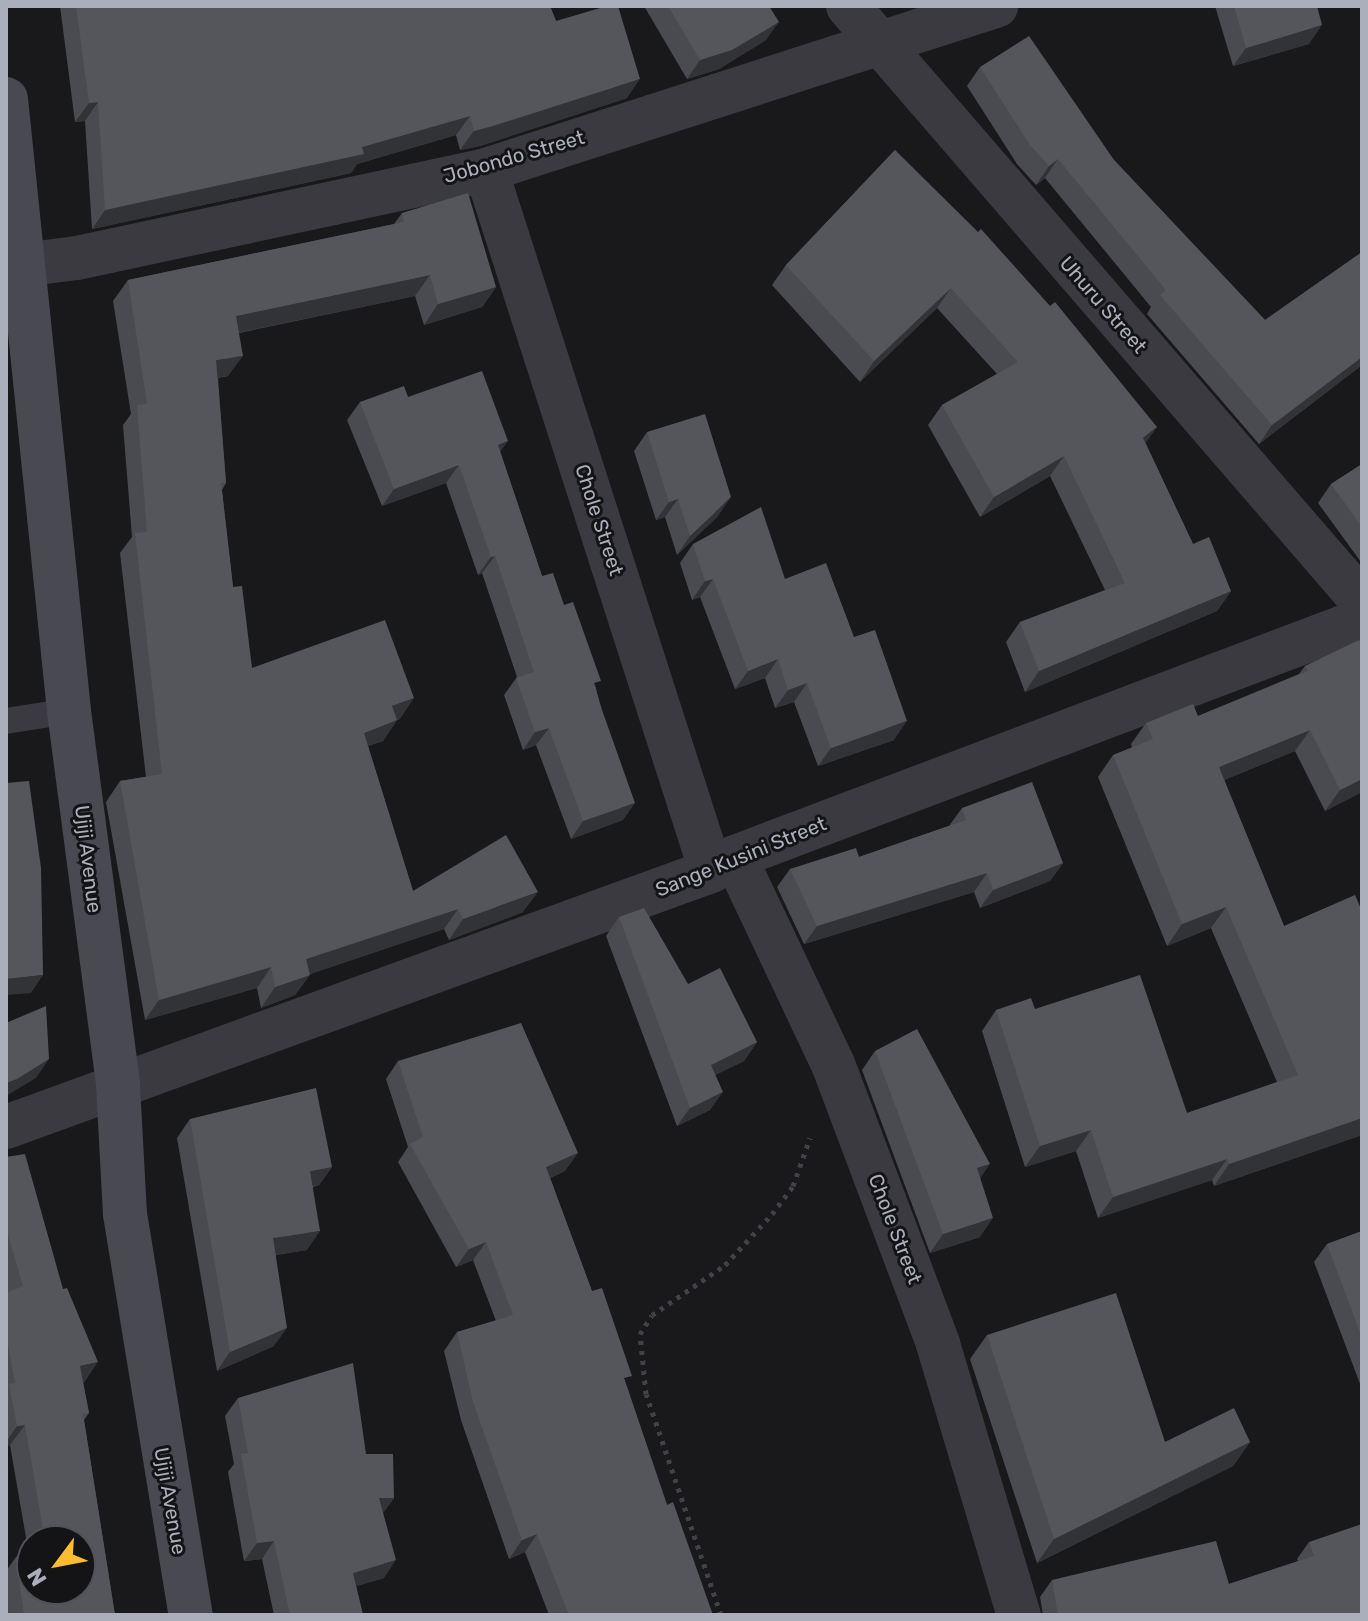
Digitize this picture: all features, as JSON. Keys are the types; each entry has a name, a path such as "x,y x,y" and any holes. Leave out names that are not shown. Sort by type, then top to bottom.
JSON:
{"main road":[{"name":"Ujiji Avenue","path":"6,99 69,711 118,1085 125,1214 191,1615"}],"street":[{"name":"Uhuru Street","path":"848,6 1362,601"},
{"name":"Jobondo Street","path":"22,265 77,258 486,170 876,40 996,6"},
{"name":"Chole Street","path":"486,170 723,864 833,1064 938,1344 1019,1615"},
{"name":"Sange Kusini Street","path":"6,1127 723,864 1362,620"}],"lane":[{"path":"6,721 69,711"}],"path":[{"path":"721,1615 646,1394 640,1334 652,1315 725,1265 772,1214 793,1186 812,1133"}],"building":[{"path":"76,6 550,6 556,21 607,6 618,6 640,79 474,131 470,116 362,147 364,154 105,210 98,102 89,103"},
{"path":"668,6 769,6 779,22 732,50 700,60"},
{"path":"1234,6 1317,6 1322,25 1246,48"},
{"path":"1029,36 1114,160 1265,320 1362,252 1362,357 1272,425 1160,295 1166,290 1058,159 1049,166 1030,145 980,67"},
{"path":"895,150 978,232 981,229 1050,306 1055,302 1157,427 1143,438 1193,544 1209,537 1231,591 1039,671 1020,622 1125,583 1064,456 994,497 942,405 1018,362 951,288 874,361 786,265"},
{"path":"468,193 496,287 438,304 430,275 236,316 243,356 216,360 226,483 221,483 233,587 242,586 252,668 385,620 414,698 392,706 397,720 364,733 413,891 506,835 538,892 463,919 458,909 306,959 310,975 275,987 271,967 159,1000 120,781 162,774 135,533 147,532 137,405 147,404 128,280 404,222 402,213"},
{"path":"482,371 508,441 498,445 542,576 553,573 564,605 573,602 601,681 594,683 602,710 635,803 583,821 549,728 535,732 516,678 534,672 495,556 491,557 459,465 394,489 360,402 404,386 408,397"},
{"path":"705,414 731,497 690,536 678,499 669,502 647,432"},
{"path":"1362,464 1362,527 1331,484"},
{"path":"761,507 785,579 826,563 854,637 875,630 907,721 831,748 807,683 788,690 778,659 748,671 713,579 705,581 693,544"},
{"path":"1359,640 1362,645 1362,779 1340,790 1310,730 1219,767 1284,926 1355,895 1362,911 1362,1118 1229,1164 1227,1159 1113,1197 1091,1130 1040,1146 996,1010 1031,998 1035,1009 1140,975 1187,1113 1298,1075 1226,907 1182,924 1113,755 1153,739 1146,723 1193,704 1198,716 1308,671 1305,666"},
{"path":"29,781 41,868 43,975 6,979 6,783"},
{"path":"1032,782 1063,863 993,890 987,873 817,926 790,869 856,848 859,857 966,820 962,808"},
{"path":"644,908 688,984 720,968 757,1042 711,1065 723,1092 690,1108 619,917"},
{"path":"46,1006 49,1059 6,1083 6,1023"},
{"path":"521,1023 578,1153 546,1167 592,1291 602,1288 632,1376 624,1378 667,1505 673,1502 713,1615 569,1615 537,1534 522,1540 473,1402 457,1332 513,1315 486,1242 469,1249 410,1144 423,1137 398,1061"},
{"path":"917,1029 990,1164 977,1168 993,1218 943,1234 875,1051"},
{"path":"316,1088 332,1167 310,1171 320,1231 273,1238 287,1328 230,1352 190,1119"},
{"path":"25,1154 63,1289 67,1288 98,1362 80,1366 89,1413 83,1414 115,1615 24,1615 23,1605 96,1605 96,1525 42,1525 25,1425 17,1426 9,1384 15,1383 6,1334 6,1293 23,1286 6,1228 6,1157"},
{"path":"1362,1231 1362,1338 1327,1244"},
{"path":"1116,1293 1165,1442 1234,1408 1250,1442 1054,1539 987,1335"},
{"path":"353,1363 366,1454 393,1454 394,1498 379,1498 396,1560 353,1573 363,1615 290,1615 274,1541 257,1543 241,1454 248,1453 238,1398"},
{"path":"1362,1524 1362,1615 1058,1615 1052,1580 1216,1541 1229,1584 1314,1556 1309,1542"}]}
